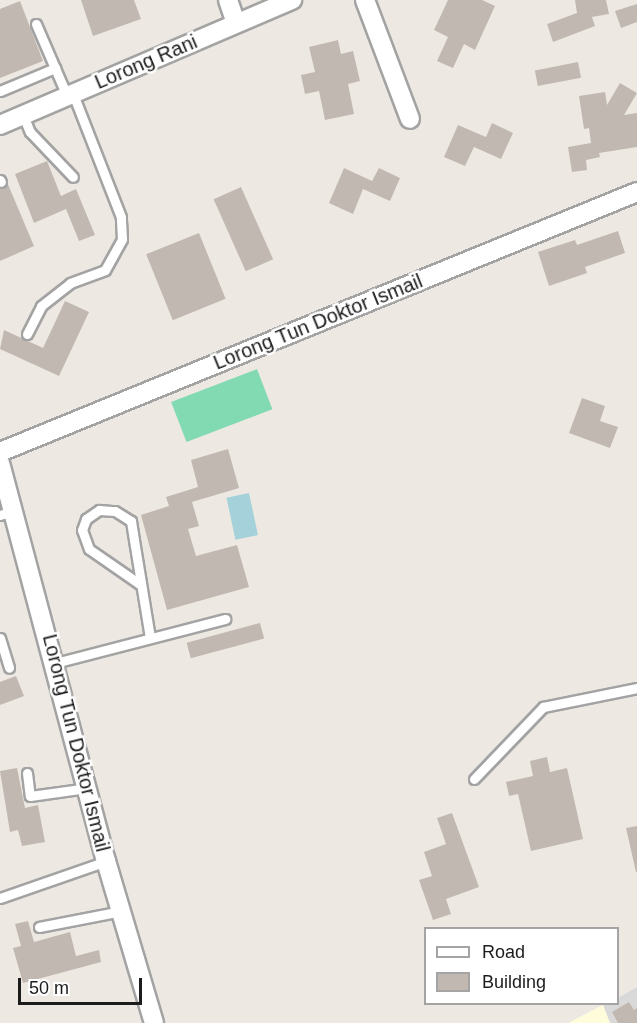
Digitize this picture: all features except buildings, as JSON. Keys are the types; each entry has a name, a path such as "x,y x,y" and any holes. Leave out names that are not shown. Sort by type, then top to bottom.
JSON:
{"street":[{"path":"228,0 236,23"},
{"name":"Lorong Rani","path":"0,125 292,0"},
{"path":"365,0 410,119"},
{"name":"Lorong Tun Doktor Ismail","path":"0,452 637,192"},
{"name":"Lorong Tun Doktor Ismail","path":"0,463 8,512 55,663 106,861 154,1023"}],"lane":[{"path":"27,334 41,306 70,283 105,270 122,238 121,217 70,95 55,68 36,24"},
{"path":"0,91 55,68"},
{"path":"23,115 30,132 73,177"},
{"path":"141,585 90,549 82,530 86,519 99,510 115,511 130,521 141,585 150,638"},
{"path":"55,663 225,619"},
{"path":"0,638 9,668"},
{"path":"474,779 543,707 637,688"},
{"path":"27,773 30,796 88,788"},
{"path":"0,898 106,861"},
{"path":"39,927 121,911"}],"shaded area":[{"path":"637,987 637,1023 610,1023 603,1005 619,1005 619,997"},
{"path":"603,1005 610,1023 568,1023"}],"green space":[{"path":"257,369 272,409 187,442 171,402"}],"water":[{"path":"249,493 258,535 235,540 227,498"}]}
